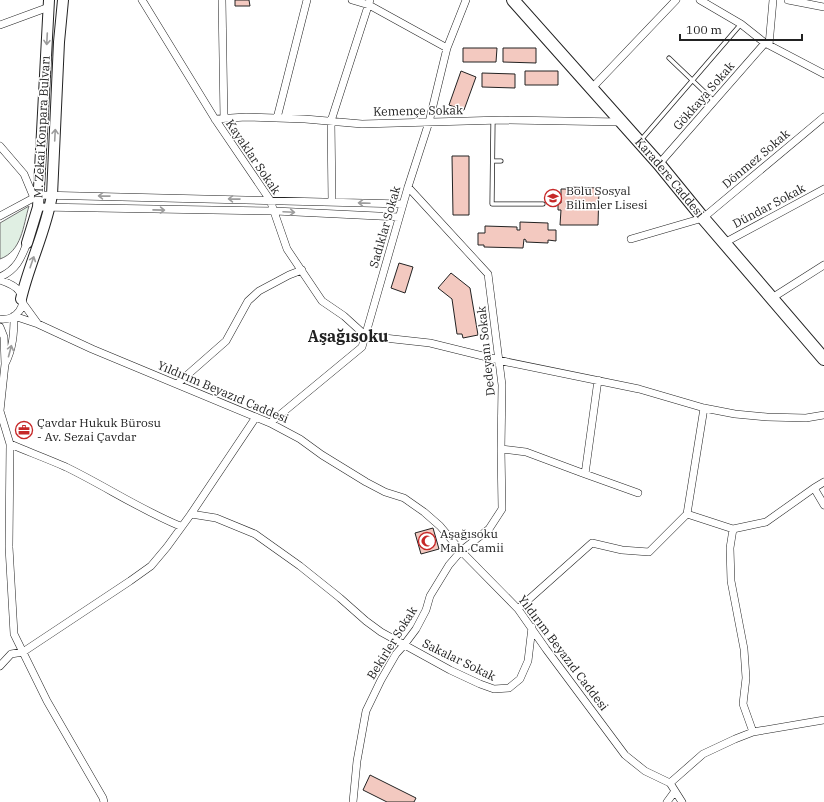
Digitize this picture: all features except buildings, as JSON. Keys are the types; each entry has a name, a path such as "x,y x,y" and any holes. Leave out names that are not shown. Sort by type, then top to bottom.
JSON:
{"main road":[{"name":"M. Zekai Konpara Bulvarı","path":"22,301 27,277 50,208 52,195 59,42 63,0"},
{"name":"Karadere Caddesi","path":"513,0 659,164 703,218 824,359"},
{"name":"M. Zekai Konpara Bulvarı","path":"27,243 37,200 49,3"}],"street":[{"name":"Kayaklar Sokak","path":"142,0 215,119 270,200 287,249 322,300 344,316 366,336"},
{"path":"222,0 224,119"},
{"path":"277,118 307,0"},
{"path":"352,0 370,2 447,48"},
{"name":"Sadıklar Sokak","path":"270,423 362,347 399,217 429,122 447,48 466,0"},
{"path":"592,88 676,0"},
{"path":"700,0 741,24 767,44 824,74"},
{"path":"767,44 773,0"},
{"path":"788,0 824,7"},
{"path":"332,202 331,121 370,2"},
{"path":"0,25 49,3"},
{"name":"Gökkaya Sokak","path":"659,164 714,101 767,44"},
{"name":"Kemençe Sokak","path":"215,119 246,117 277,118 362,124 493,121 621,122"},
{"name":"Dönmez Sokak","path":"703,218 824,117"},
{"path":"0,146 24,174 37,200 50,208 275,211 399,217"},
{"name":"Dedeyanı Sokak","path":"408,187 488,274 502,385 502,509 489,529 461,551"},
{"name":"Dündar Sokak","path":"724,242 824,189"},
{"path":"0,216 52,195 403,204"},
{"path":"631,239 703,218"},
{"path":"0,276 10,272 16,267 27,243"},
{"path":"772,298 824,265"},
{"path":"178,384 226,341 248,300 259,291 302,270"},
{"path":"0,280 18,290 22,301 38,324"},
{"path":"0,319 6,320 14,316 20,310 22,301"},
{"path":"5,364 10,354 14,330 14,316"},
{"name":"Yıldırım Beyazıd Caddesi","path":"14,316 38,324 92,349 270,423 300,439 322,455 366,482 385,492 404,498 424,512 440,526 461,551 518,609 625,755 645,771 670,783"},
{"path":"0,327 4,337 5,364 0,411 10,444 9,547 14,634 47,701 104,802"},
{"path":"366,336 430,343 499,360 639,389 704,408 735,414 806,418 824,415"},
{"path":"585,474 598,380"},
{"path":"518,609 592,543 622,550 648,552 687,514 704,408"},
{"path":"0,666 11,654 23,652 151,566 167,547 180,526 191,514 256,417"},
{"path":"10,444 65,467 125,498 148,512 180,526"},
{"path":"501,449 526,452 638,493"},
{"path":"687,514 733,529 766,522 824,482"},
{"path":"814,488 824,505"},
{"name":"Sakalar Sokak","path":"191,514 216,518 255,534 300,566 366,621 404,645 480,684 494,689 509,688 520,679 528,661 532,628"},
{"path":"733,529 730,548 731,582 744,649 746,678 743,704 753,732"},
{"name":"Bekirler Sokak","path":"353,802 357,760 366,711 388,667 396,654 416,629 426,610 430,596 449,565 461,551"},
{"path":"682,802 670,783 703,754 753,732 824,720"},
{"path":"667,802 675,791"}],"lane":[{"path":"639,142 741,24"},
{"path":"669,58 714,101"},
{"path":"493,121 492,204 543,204"},
{"path":"492,161 501,161"}],"green space":[{"path":"29,206 23,229 17,244 13,250 0,259 0,223"}],"place":[{"name":"Bolu Sosyal Bilimler Lisesi","path":"553,198"},
{"name":"Çavdar Hukuk Bürosu - Av. Sezai Çavdar","path":"24,430"},
{"name":"Aşağısoku Mah. Camii","path":"427,541"}],"district":[{"name":"Aşağısoku","path":"348,336"}]}
